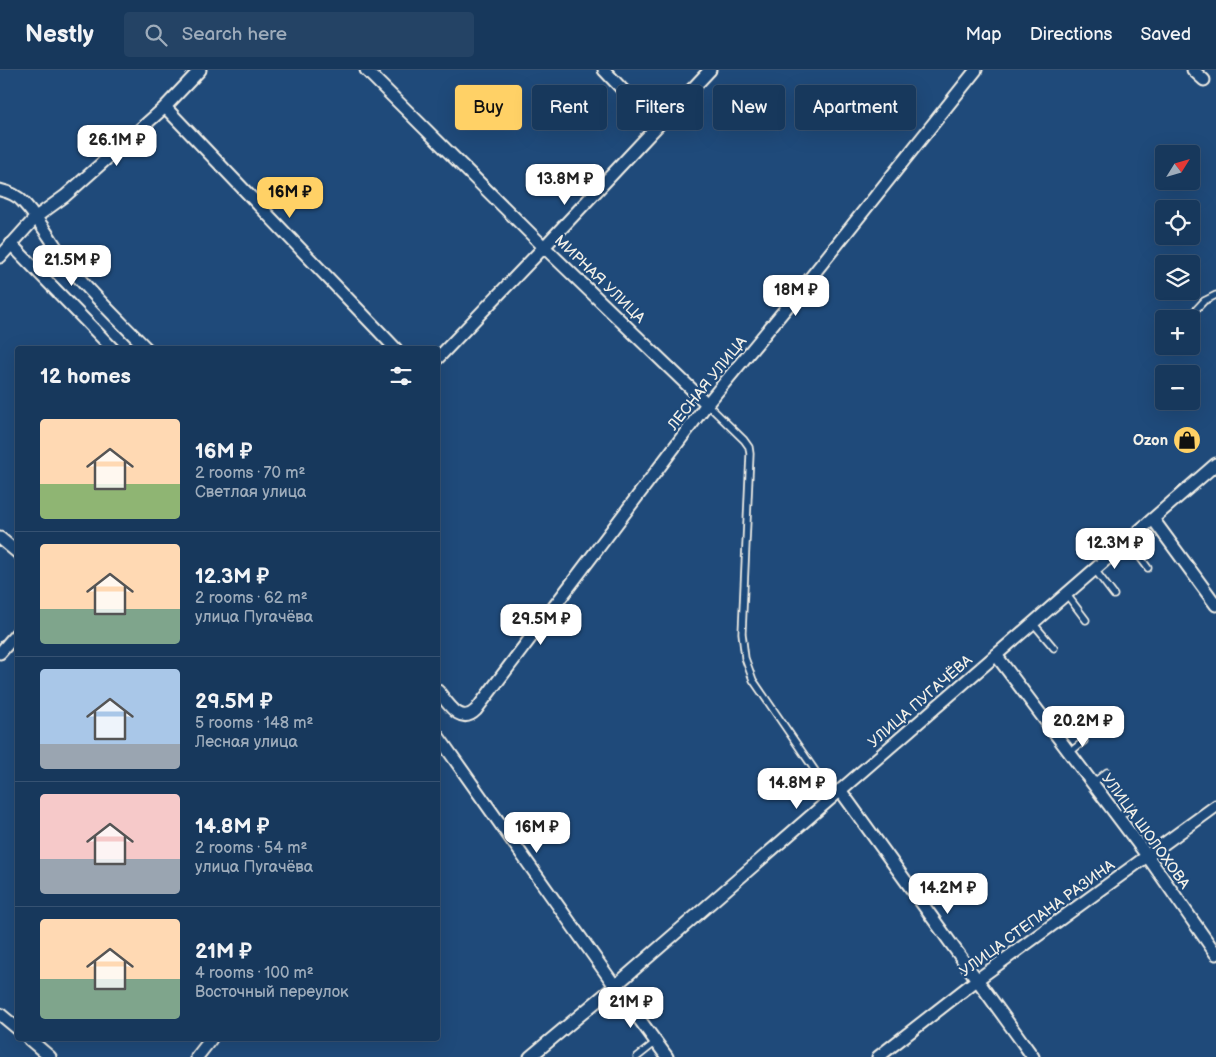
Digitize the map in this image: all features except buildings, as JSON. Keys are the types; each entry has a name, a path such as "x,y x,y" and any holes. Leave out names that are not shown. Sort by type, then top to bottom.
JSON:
{"street":[{"path":"0,257 36,217 65,196 165,107 200,70"},
{"name":"МИРНАЯ УЛИЦА","path":"366,70 544,247 707,404"},
{"path":"604,70 618,85"},
{"path":"696,85 710,70"},
{"name":"ЛЕСНАЯ УЛИЦА","path":"440,692 460,715 471,715 476,710 707,404 792,301 976,70"},
{"path":"1193,70 1204,80"},
{"path":"165,107 393,346"},
{"path":"440,356 653,130"},
{"path":"0,190 22,200 36,217 67,264 88,289 144,346"},
{"path":"11,244 110,346"},
{"name":"УЛИЦА ПУГАЧЁВА","path":"530,1057 615,986 1216,464"},
{"path":"1153,519 1216,605"},
{"path":"0,538 15,550"},
{"path":"0,653 15,636"},
{"name":"УЛИЦА ШОЛОХОВА","path":"996,655 1148,857 1216,954"},
{"path":"440,746 668,1057"},
{"path":"840,790 1033,1057"},
{"name":"УЛИЦА СТЕПАНА РАЗИНА","path":"878,1057 978,979 1216,806"},
{"path":"0,1014 15,1026"},
{"path":"31,1041 50,1057"},
{"path":"197,1057 209,1041"}],"lane":[{"path":"1196,310 1204,301 1216,294"},
{"path":"707,404 744,440 750,454 742,633 745,658 753,680 816,772"},
{"path":"1128,541 1148,568"},
{"path":"1095,570 1114,595"},
{"path":"1066,595 1086,620"},
{"path":"1033,623 1054,648"},
{"path":"1070,752 1084,741"},
{"path":"1093,783 1107,772"},
{"path":"1118,818 1132,807"},
{"path":"637,1057 656,1042"}],"place":[{"name":"Ozon","path":"1187,440"}]}
